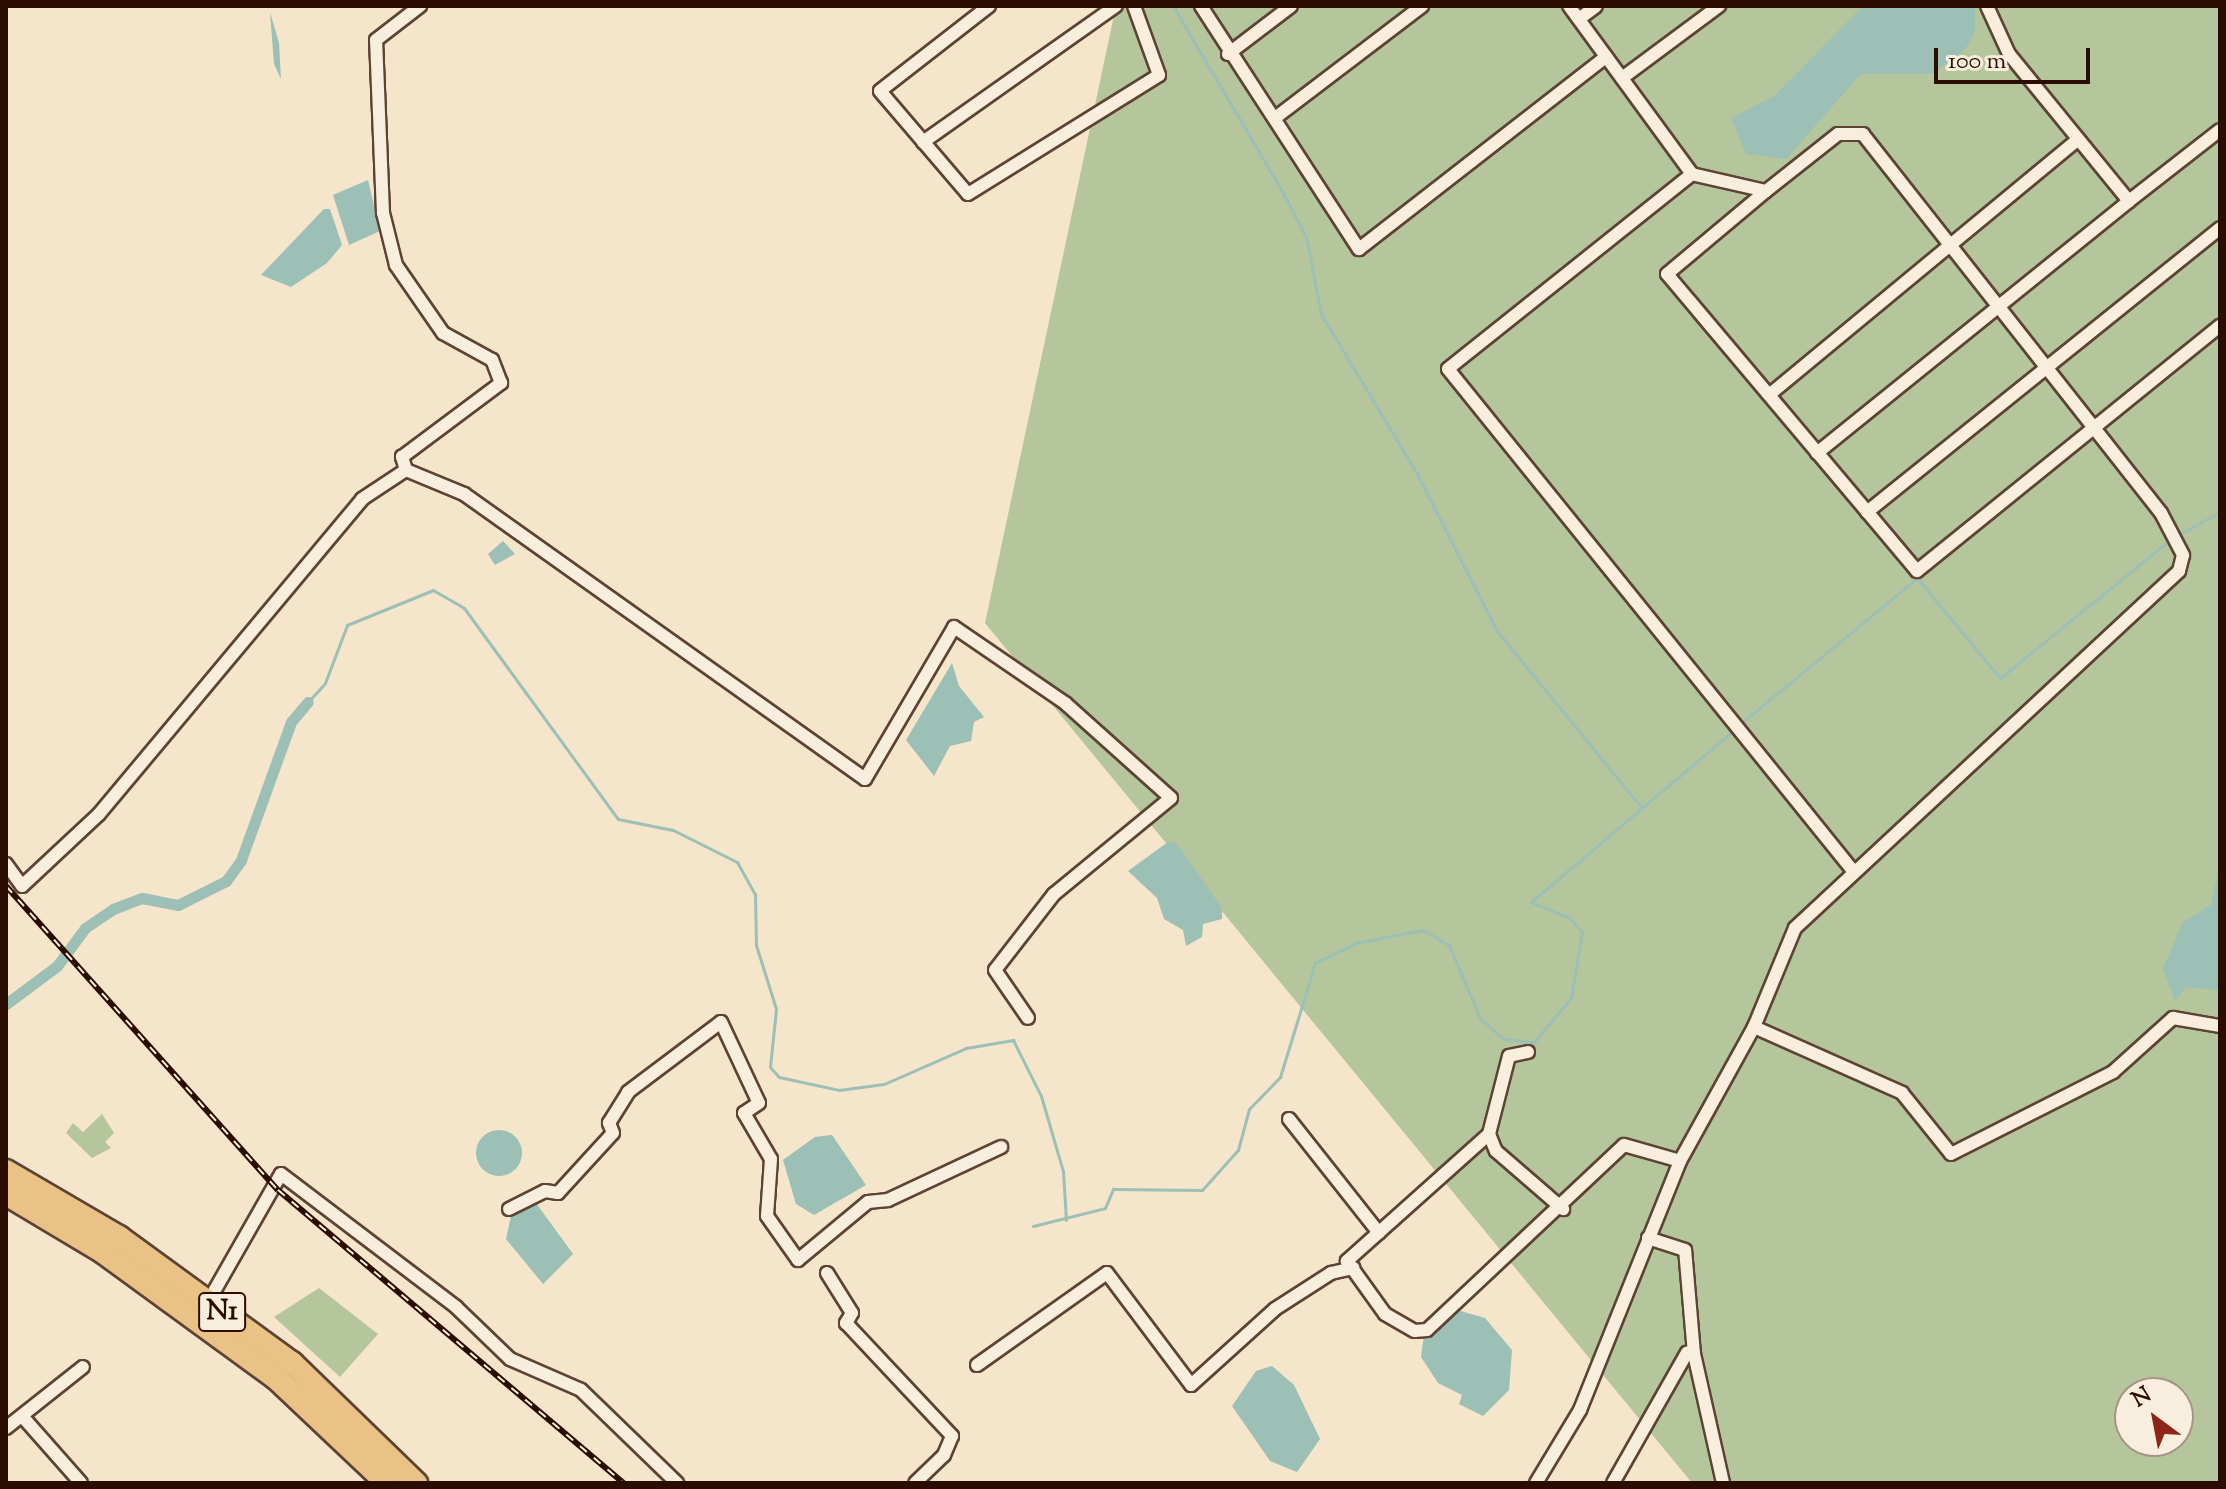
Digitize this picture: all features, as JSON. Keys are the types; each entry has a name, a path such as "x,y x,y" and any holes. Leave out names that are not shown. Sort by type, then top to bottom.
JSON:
{"highway":[{"name":"N1","path":"6,1171 119,1237 208,1302 353,1417 416,1483"},
{"name":"N1","path":"6,1194 103,1252 276,1378 387,1483"},
{"path":"353,1417 403,1483"}],"street":[{"path":"406,470 402,457 501,383 492,360 443,333 396,265 383,213 376,40 420,6"},
{"path":"989,6 880,91 968,194 1159,75 1134,6"},
{"path":"923,142 1116,6"},
{"path":"1201,6 1228,54 1275,118 1359,249 1606,57"},
{"path":"1228,54 1291,6"},
{"path":"1275,118 1422,6"},
{"path":"1569,6 1692,174 1766,191"},
{"path":"1579,19 1596,6"},
{"path":"1622,78 1719,6"},
{"path":"1987,6 2009,54 2129,201"},
{"path":"1817,453 2220,130"},
{"path":"1536,1483 1580,1410 1680,1161 1754,1027 1795,928 2179,571 2183,555 2161,513 2094,426 1949,248 1863,134 1838,134 1667,274 1917,571 2094,426 2220,326"},
{"path":"1769,395 2078,139"},
{"path":"1692,174 1448,369 1854,872"},
{"path":"1867,512 2049,371 2220,228"},
{"path":"6,864 22,886 99,814 362,499 406,470"},
{"path":"406,470 464,494 865,779 954,627 1065,703 1171,798 1054,894 995,970 1028,1018"},
{"path":"1754,1027 1902,1093 1951,1154 2113,1072 2173,1018 2220,1026"},
{"path":"509,1209 545,1191 558,1193 613,1133 609,1123 628,1092 721,1022 759,1103 744,1113 771,1159 767,1216 798,1260 868,1202 888,1200 1001,1147"},
{"path":"1528,1052 1509,1056 1489,1134 1347,1261 1385,1314 1427,1330 1563,1209 1624,1145 1680,1161"},
{"path":"1289,1119 1379,1233"},
{"path":"1489,1134 1496,1151 1563,1209"},
{"path":"208,1302 281,1174 456,1307 510,1359 581,1390 677,1483"},
{"path":"1648,1238 1685,1250 1694,1354 1723,1483"},
{"path":"977,1365 1107,1273 1191,1385 1275,1309 1331,1273 1353,1268"},
{"path":"827,1273 852,1313 846,1323 952,1436 944,1455 915,1483"},
{"path":"1613,1483 1687,1353 1694,1354"},
{"path":"6,1428 83,1367"},
{"path":"22,1416 81,1483"}],"green space":[{"path":"1116,6 2220,6 2220,1483 1692,1483 985,623"},
{"path":"102,1114 114,1133 105,1142 111,1148 92,1158 66,1133 73,1123 83,1132"},
{"path":"319,1288 378,1334 340,1377 274,1317"}],"water":[{"path":"1863,6 1975,6 1975,32 1965,50 1932,74 1861,74 1786,159 1746,154 1731,118 1774,96"},
{"path":"270,12 279,43 281,79 274,64"},
{"path":"368,180 380,231 349,245 333,195"},
{"path":"324,209 330,209 342,245 327,263 291,287 261,275"},
{"path":"503,541 515,554 495,565 488,554"},
{"path":"952,663 959,686 984,717 974,722 971,741 950,746 934,776 906,740"},
{"path":"1168,842 1177,844 1222,908 1222,919 1203,924 1202,937 1186,946 1183,930 1164,919 1157,898 1128,871"},
{"path":"2220,861 2220,990 2186,987 2175,1001 2163,968 2183,922 2211,905"},
{"path":"499,1130 516,1136 522,1153 516,1170 499,1176 482,1170 476,1153 482,1136"},
{"path":"832,1135 866,1185 814,1215 796,1204 783,1160 815,1137"},
{"path":"536,1203 573,1254 543,1284 506,1239 511,1216"},
{"path":"1457,1310 1485,1318 1512,1350 1509,1390 1483,1416 1459,1404 1462,1395 1438,1383 1421,1357 1424,1335"},
{"path":"1272,1366 1294,1385 1320,1439 1297,1472 1270,1461 1232,1406 1256,1371"}],"waterway":[{"path":"1173,6 1306,237 1321,314 1417,474 1497,631 1641,807"},
{"path":"2178,535 2220,512"},
{"path":"1740,724 1917,578 2000,678 2171,539"},
{"path":"308,702 325,683 347,625 433,590 464,608 618,819 673,830 737,862 755,894 756,945 776,1009 770,1067 779,1077 839,1090 884,1084 966,1048 1013,1040 1041,1096 1063,1171 1066,1220"},
{"path":"6,1004 57,966 85,928 113,909 142,898 178,905 226,881 241,860 291,722 308,702"},
{"path":"1033,1226 1105,1208 1113,1189 1202,1190 1238,1150 1249,1109 1280,1077 1315,963 1356,943 1423,930 1449,945 1480,1018 1503,1039 1534,1042 1571,998 1582,932 1570,918 1531,902 1735,729"}],"railway":[{"path":"6,886 278,1190 624,1483"}]}
